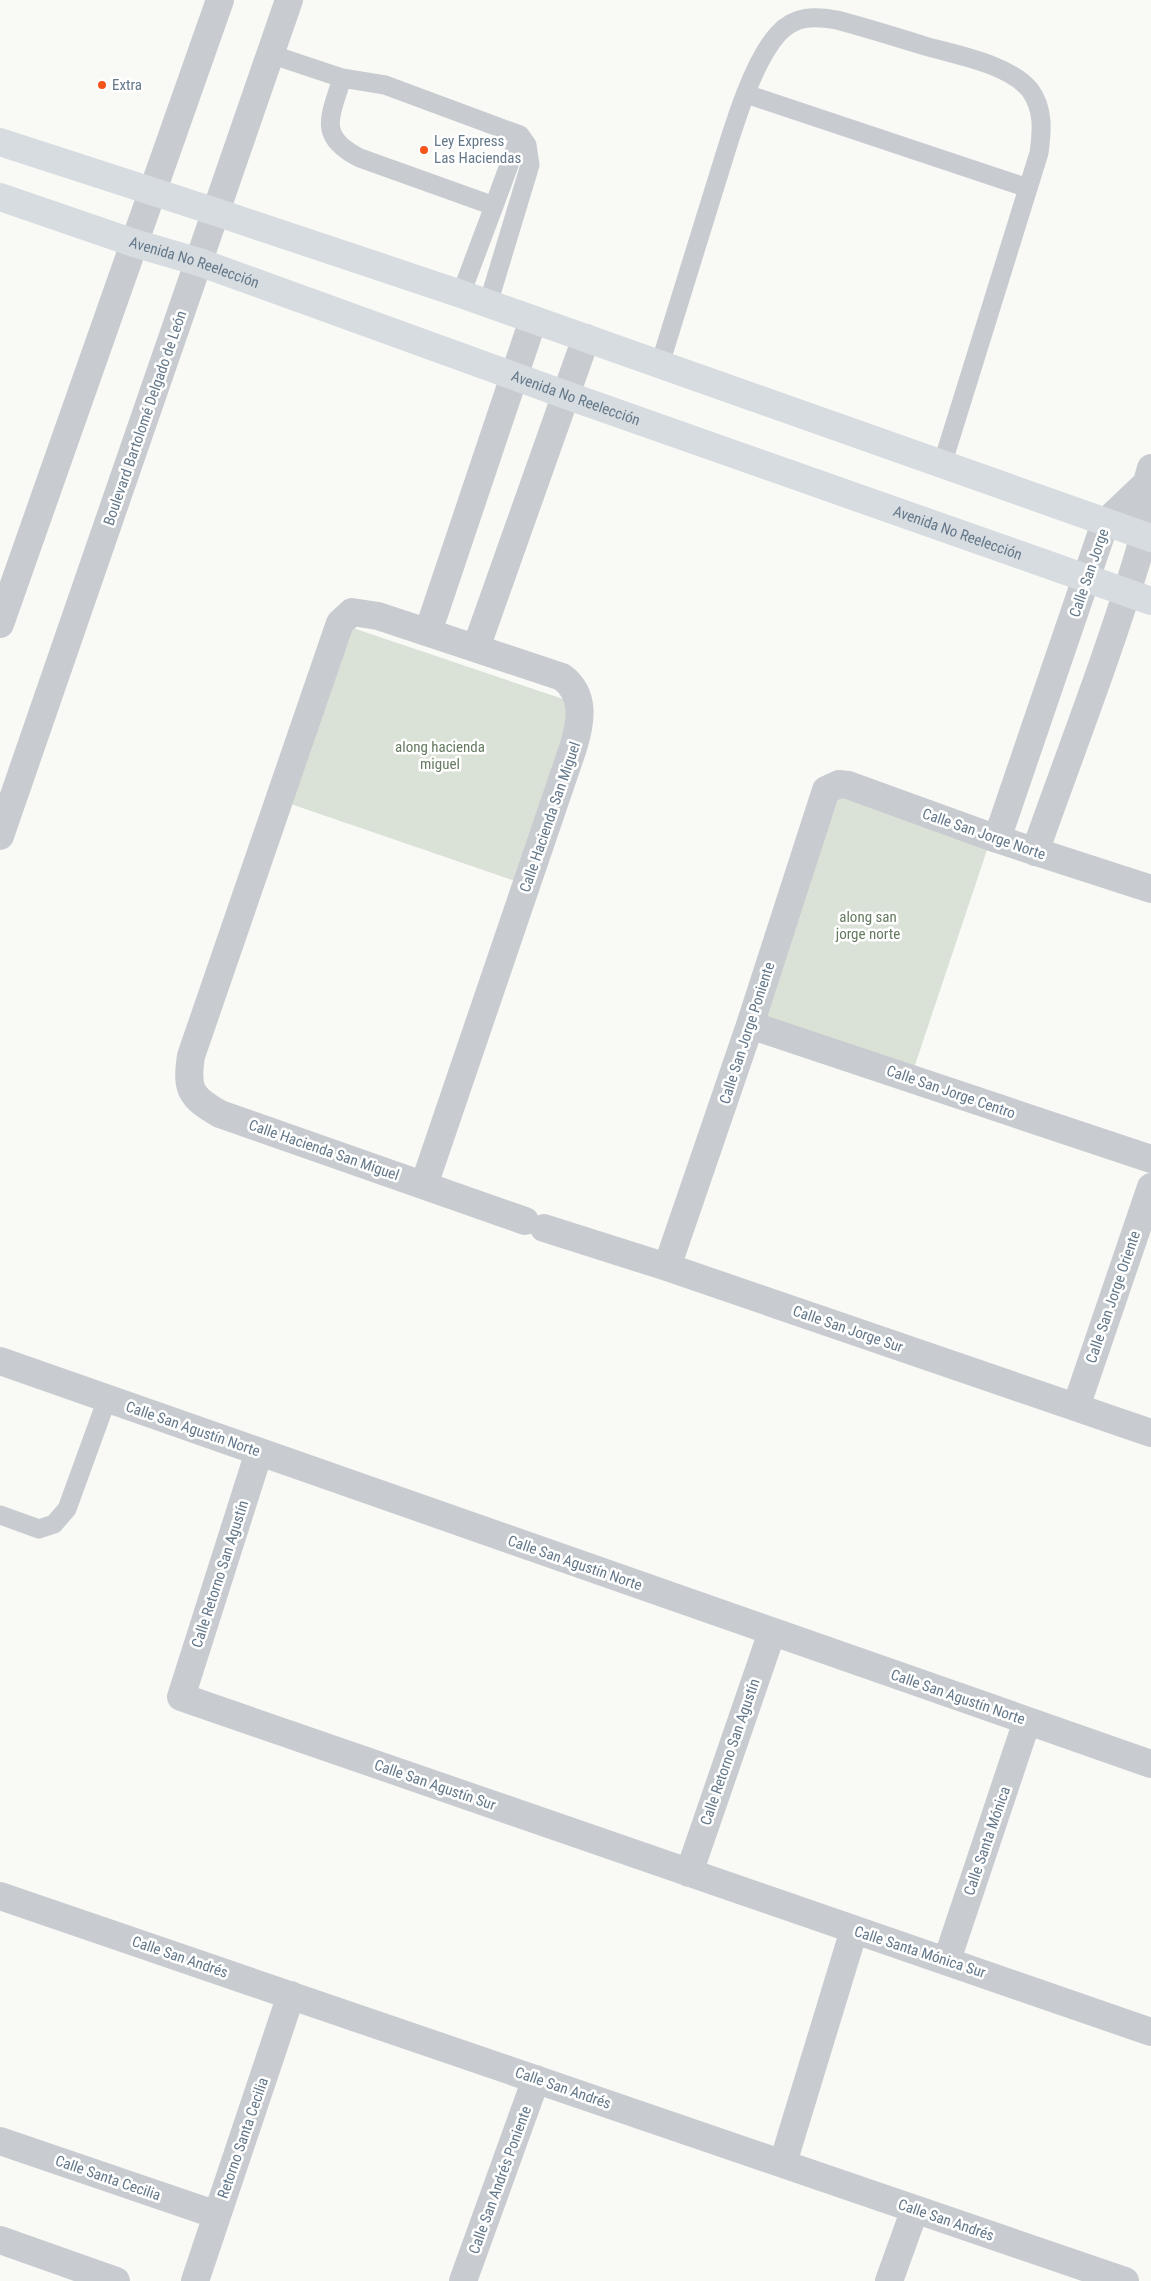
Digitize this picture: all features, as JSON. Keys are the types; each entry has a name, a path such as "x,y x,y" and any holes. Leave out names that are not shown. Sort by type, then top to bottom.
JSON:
{"main road":[{"path":"0,142 461,294 1148,537"},
{"name":"Avenida No Reelección","path":"0,197 134,243 199,262 1139,597"}],"street":[{"path":"0,624 220,0"},
{"name":"Boulevard Bartolomé Delgado de León","path":"0,836 289,0"},
{"path":"428,632 533,320"},
{"path":"476,648 586,338"},
{"name":"Calle San Jorge","path":"997,839 1105,523 1148,476"},
{"name":"Calle San Jorge","path":"1035,852 1139,597 1148,537 1148,476"},
{"name":"Calle Hacienda San Miguel","path":"359,612 378,616 476,648 562,677 571,684 580,705 579,728 424,1184 220,1114 203,1105 192,1092 188,1076 191,1056 340,623 346,616 359,612"},
{"name":"Calle San Jorge Norte","path":"822,798 826,790 831,786 848,786 1035,852 1151,889"},
{"name":"Calle San Jorge Poniente","path":"667,1267 750,1025 822,798"},
{"name":"Calle San Jorge Centro","path":"750,1025 1151,1159"},
{"name":"Calle San Jorge Sur","path":"424,1184 534,1224 667,1267 1151,1433"},
{"name":"Calle San Jorge Oriente","path":"1076,1407 1151,1187"},
{"name":"Calle San Agustín Norte","path":"0,1362 1151,1764"},
{"name":"Calle Retorno San Agustín","path":"181,1697 259,1452"},
{"name":"Calle Retorno San Agustín","path":"689,1873 772,1632"},
{"name":"Calle San Agustín Sur","path":"181,1697 689,1873"},
{"name":"Calle Santa Mónica","path":"947,1960 1027,1721"},
{"name":"Calle Santa Mónica Sur","path":"689,1873 947,1960 1151,2032"},
{"name":"Calle San Andrés","path":"0,1896 1125,2281"},
{"path":"782,2164 854,1930"},
{"name":"Retorno Santa Cecilia","path":"195,2281 291,1995"},
{"name":"Calle San Andrés Poniente","path":"463,2281 536,2079"},
{"name":"Calle Santa Cecilia","path":"0,2141 217,2215"},
{"path":"889,2281 915,2209"},
{"path":"0,2240 116,2281"}],"lane":[{"path":"660,364 731,135 746,94 764,54 779,33 797,19 815,16 837,20 991,65 1016,77 1030,90 1039,108 1043,128 1040,153 942,465"},
{"path":"270,54 342,78 385,85 520,135 527,144 530,165 488,304"},
{"path":"342,78 331,116 330,127 334,140 344,150 360,158 494,206"},
{"path":"746,94 1028,188"},
{"path":"461,294 520,135"},
{"path":"0,1515 39,1529 54,1524 67,1509 107,1399"}],"green space":[{"name":"along hacienda miguel","path":"344,625 575,703 515,881 285,802"},
{"name":"along san jorge norte","path":"823,781 992,835 911,1077 745,1016"}],"place":[{"name":"Extra","path":"102,85"},
{"name":"Ley Express Las Haciendas","path":"424,150"}]}
